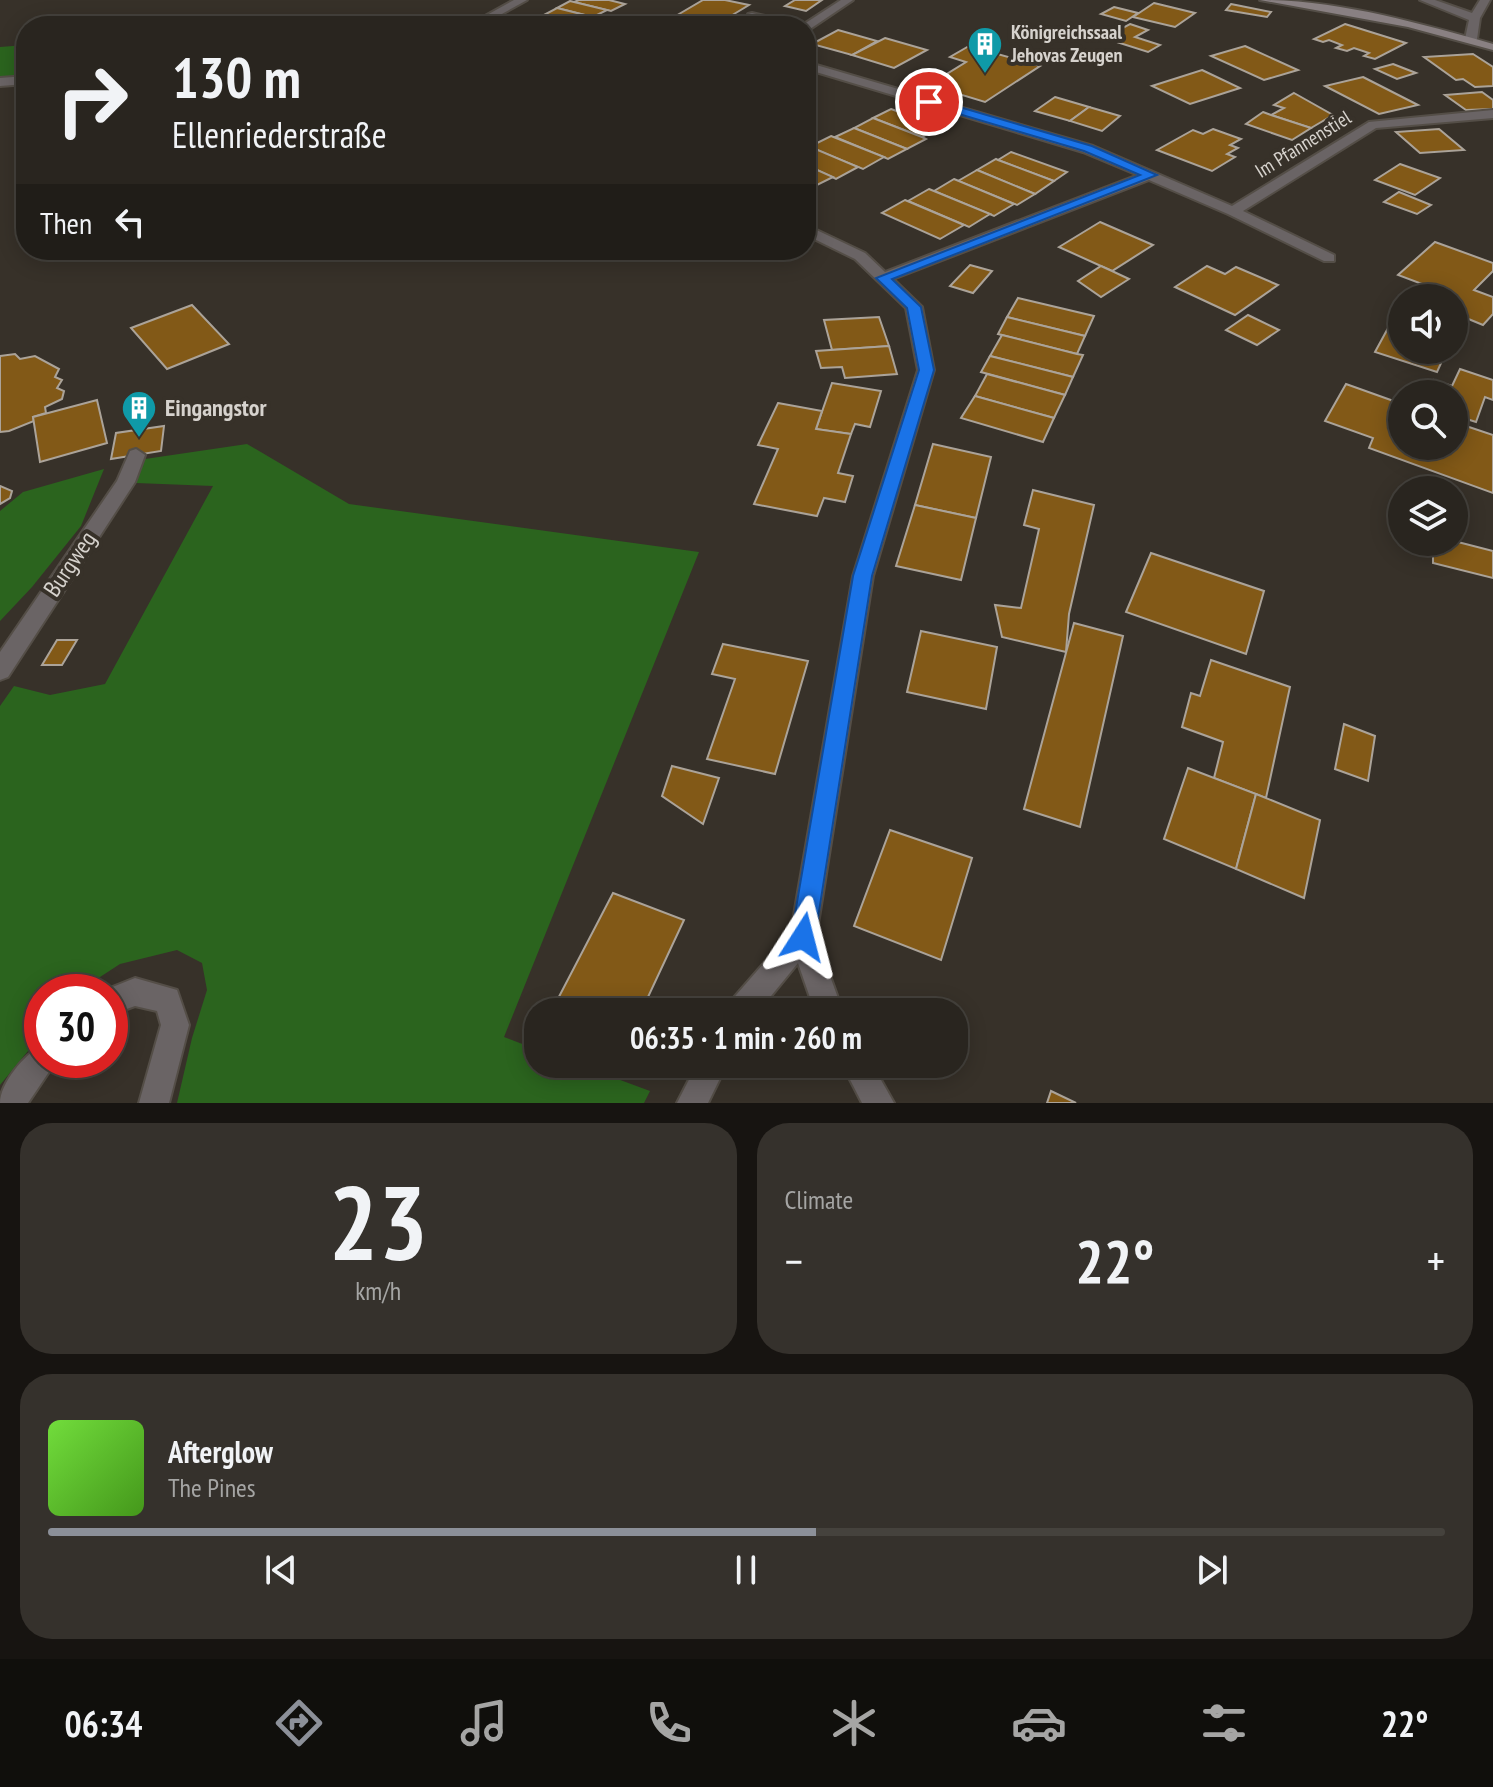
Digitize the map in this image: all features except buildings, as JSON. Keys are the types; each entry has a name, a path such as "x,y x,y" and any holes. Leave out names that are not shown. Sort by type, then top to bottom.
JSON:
{"main road":[{"path":"1265,0 1409,24 1493,47"}],"street":[{"path":"491,16 522,0"},
{"path":"816,21 848,0"},
{"path":"1425,0 1475,18"},
{"path":"1471,39 1475,18 1485,0"},
{"path":"816,68 1088,149 1233,211 1329,258"},
{"name":"Im Pfannenstiel","path":"1233,211 1373,125 1493,114"},
{"path":"883,278 1150,175"},
{"path":"816,234 860,256 914,307 926,370 863,576 803,937 824,998"},
{"name":"Burgweg","path":"0,671 126,482 136,455"},
{"path":"752,998 803,937"},
{"path":"128,995 135,992 167,1000 175,1025 154,1103"},
{"path":"9,1103 29,1078"},
{"path":"692,1103 705,1078"},
{"path":"864,1078 879,1103"}],"green space":[{"path":"16,46 16,78 0,79 0,47"},
{"path":"247,444 349,504 699,552 504,1037 524,1045 524,1078 615,1078 650,1091 644,1103 177,1103 207,990 202,963 177,950 120,964 105,974 24,974 24,1056 0,1085 0,706 14,686 50,695 105,684 213,486 136,483 145,459"},
{"path":"104,469 81,526 0,621 0,511 23,492"}],"place":[{"name":"Königreichssaal Jehovas Zeugen","path":"985,75"},
{"name":"Eingangstor","path":"139,439"}],"route":[{"path":"803,937 863,576 926,370 914,307 883,278 1150,175 1088,149 929,102"}]}
